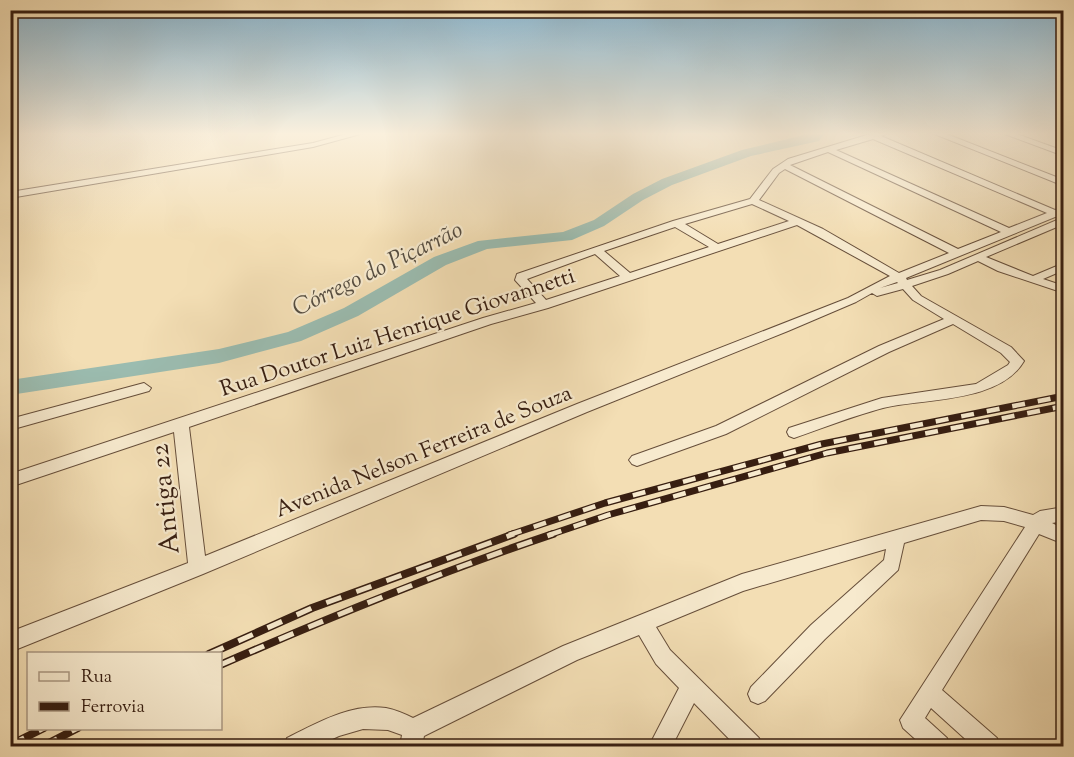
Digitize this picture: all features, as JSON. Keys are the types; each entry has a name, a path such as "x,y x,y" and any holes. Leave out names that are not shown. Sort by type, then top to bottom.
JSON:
{"street":[{"path":"10,195 175,168"},
{"path":"779,168 768,179 753,201 819,231 903,281 912,294 1006,350 1017,361 1017,365 978,388 882,404 794,432"},
{"path":"790,168 957,253"},
{"path":"870,168 1009,232"},
{"path":"956,168 1062,215"},
{"path":"1026,168 1064,183"},
{"name":"Rua Doutor Luiz Henrique Giovannetti","path":"544,305 519,277 676,223 753,201"},
{"name":"Avenida Nelson Ferreira de Souza","path":"903,281 957,253 1009,232 1062,215"},
{"name":"Avenida Nelson Ferreira de Souza","path":"10,642 197,568 582,408 852,300 977,257 1062,215"},
{"name":"Rua Doutor Luiz Henrique Giovannetti","path":"10,481 487,321 544,305 796,222"},
{"path":"676,223 717,248"},
{"path":"596,249 628,277"},
{"path":"977,257 1019,276 1035,279 1064,290"},
{"path":"1035,279 1064,266"},
{"path":"637,460 721,430 884,349 953,320"},
{"path":"10,425 144,388"},
{"name":"Antiga 22","path":"181,425 197,568"},
{"path":"295,747 335,726 357,720 388,719 412,738 570,653 644,625 742,583 981,513 1000,511 1013,514 1064,537"},
{"path":"939,747 911,720 930,694 1040,518 1064,514"},
{"path":"758,694 818,632 891,564 896,539"},
{"path":"644,625 663,657 751,747"},
{"path":"660,747 691,686"},
{"path":"930,694 989,747"}],"waterway":[{"name":"Córrego do Piçarrão","path":"10,388 219,356 294,337 351,312 440,261 484,244 566,237 599,223 638,197 667,182 705,168"}],"railway":[{"path":"509,535 605,503 822,444 1064,396"},
{"path":"549,535 608,515 827,453 1064,406"},
{"path":"213,652 312,608 514,534"},
{"path":"222,664 385,596 553,534"},
{"path":"10,745 40,730"},
{"path":"43,746 74,730"}]}
